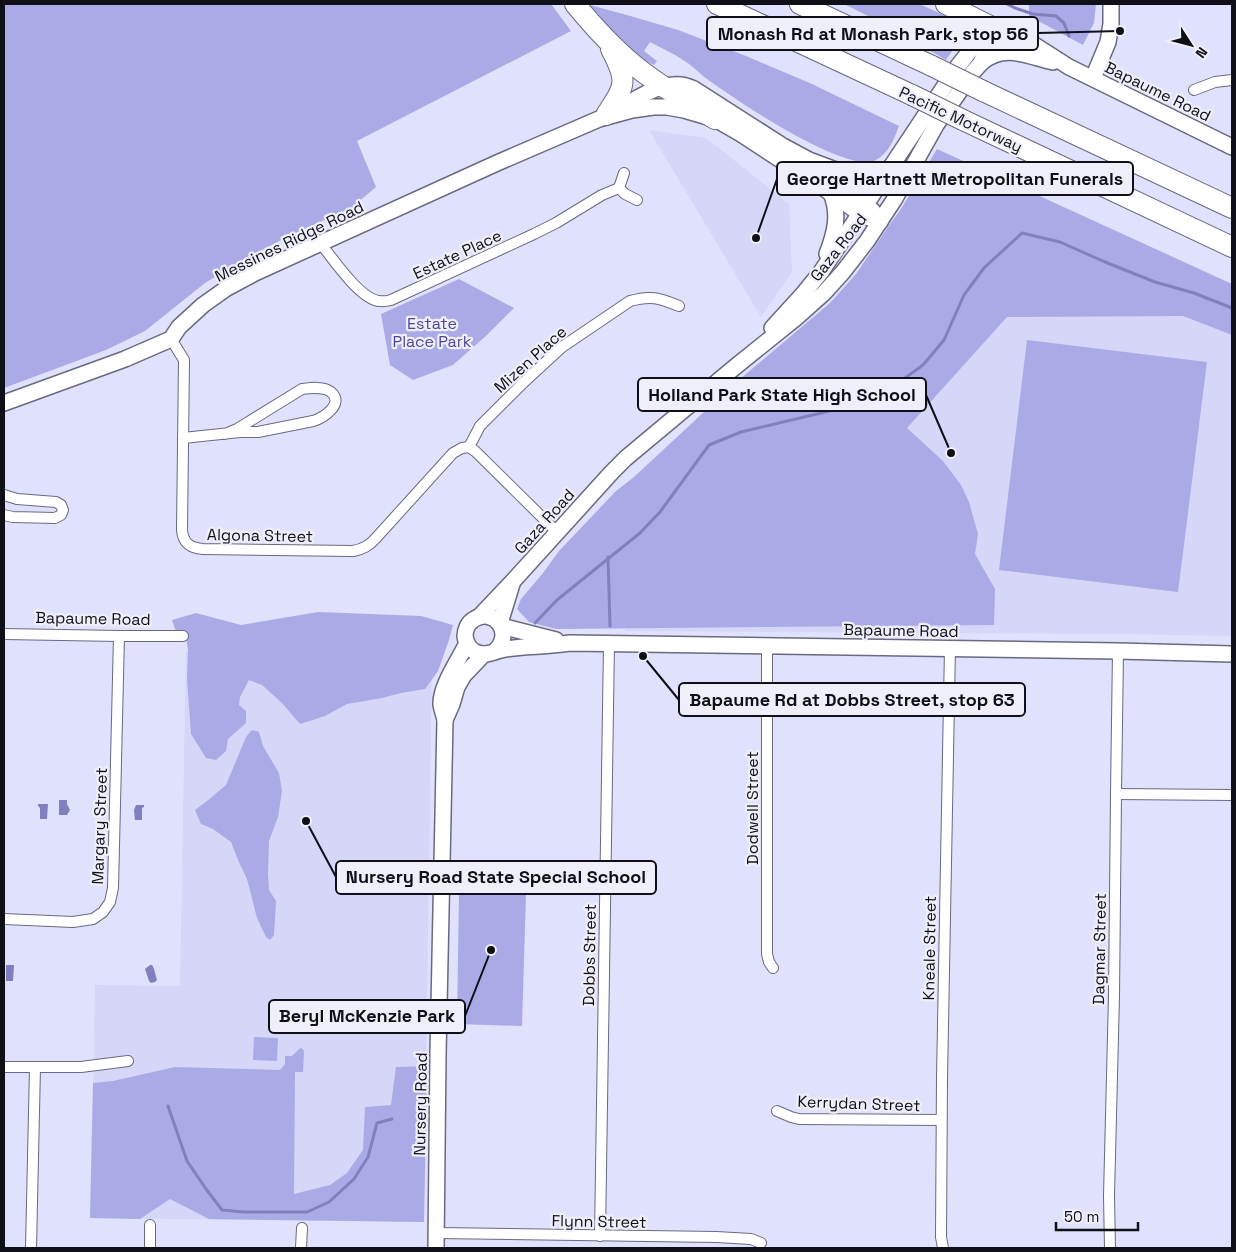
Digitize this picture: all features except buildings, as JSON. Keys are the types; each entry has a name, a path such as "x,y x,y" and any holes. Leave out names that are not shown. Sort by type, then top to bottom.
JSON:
{"highway":[{"path":"575,4 605,38 634,65 716,119"},
{"name":"Pacific Motorway","path":"718,4 1232,247"},
{"path":"800,4 1232,208"},
{"path":"946,4 992,27"},
{"path":"603,117 619,95 622,87 619,65 605,38"}],"main road":[{"path":"1093,78 1108,42 1111,24 1111,4"},
{"name":"Gaza Road","path":"478,617 626,458 796,318 824,293 852,261 902,188 936,125 975,68 981,63 992,27"},
{"name":"Gaza Road","path":"735,367 821,272 958,66 992,27"},
{"name":"Bapaume Road","path":"992,27 1022,38 1069,67 1232,147"},
{"name":"Bapaume Road","path":"981,63 989,56 1010,52 1069,67"},
{"name":"Messines Ridge Road","path":"4,403 125,359 171,339 179,327 203,305 227,288 255,273 603,117 664,86 683,84 691,87 783,146"},
{"name":"Messines Ridge Road","path":"603,117 632,110 660,107 684,110 716,119 831,193 863,209 880,222"},
{"path":"783,146 816,163 842,172 870,177 888,170 894,163"},
{"path":"783,146 863,209"},
{"path":"821,272 835,227 836,208 831,193"},
{"name":"Gaza Road","path":"500,625 514,580"},
{"path":"478,617 490,617 500,625 503,632 502,643 489,653 476,652 467,644 465,637 468,625 478,617"},
{"name":"Bapaume Road","path":"500,625 570,643"},
{"name":"Bapaume Road","path":"489,653 509,648 570,643 1232,654"},
{"name":"Nursery Road","path":"437,1241 438,1054 445,720 441,704 447,682 467,644"},
{"name":"Nursery Road","path":"445,720 457,687 464,675 489,653"}],"street":[{"path":"1194,90 1215,82 1232,80"},
{"path":"624,173 618,188 637,200"},
{"name":"Estate Place","path":"321,244 365,296 378,301 391,300 534,234 602,195 618,188"},
{"name":"Mizen Place","path":"469,447 480,426 562,347 630,301 643,297 661,299 679,306"},
{"name":"Algona Street","path":"171,339 184,360 182,536 189,545 196,548 362,550 376,538 453,452 469,447"},
{"path":"183,438 258,432 318,420 331,410 334,404 334,397 331,392 326,390 302,389 237,429 225,434"},
{"path":"469,447 557,532"},
{"path":"4,495 9,498 56,502 62,506 63,510 61,515 55,518 4,515"},
{"name":"Bapaume Road","path":"4,634 183,636"},
{"name":"Margary Street","path":"4,919 73,922 93,919 103,912 110,902 113,888 119,636"},
{"name":"Dobbs Street","path":"600,1236 609,644"},
{"name":"Dodwell Street","path":"767,646 767,954 773,968"},
{"name":"Kneale Street","path":"943,1248 941,1237 941,1120 950,648"},
{"name":"Dagmar Street","path":"1110,1248 1109,1196 1114,996 1118,651"},
{"path":"1116,794 1232,795"},
{"path":"4,1067 92,1067 128,1061"},
{"path":"30,1248 35,1067"},
{"name":"Kerrydan Street","path":"777,1110 790,1117 799,1118 941,1120"},
{"path":"150,1225 150,1248"},
{"path":"302,1228 302,1248"},
{"name":"Flynn Street","path":"437,1241 600,1236 747,1239 761,1242"}],"shaded area":[{"path":"649,130 706,138 789,204 792,272 761,317"},
{"path":"1014,308 1183,316 1232,335 1232,636 625,631 632,487"},
{"path":"186,652 432,658 424,1222 91,1218 95,985 180,986"},
{"path":"59,800 67,800 70,810 67,815 59,815"},
{"path":"38,804 48,804 47,819 40,819"},
{"path":"136,805 144,805 142,808 142,820 135,820 134,810"},
{"path":"6,965 14,965 13,981 6,981"},
{"path":"150,965 153,966 157,980 151,983 145,969"}],"green space":[{"path":"4,4 551,4 571,31 357,141 376,187 351,208 246,258 205,283 145,331 106,350 4,388"},
{"path":"586,4 678,30 812,84 899,126 891,145 876,160 861,162 816,146 764,117 720,89 686,62 650,42 644,51 657,61 654,65 634,54 617,39"},
{"path":"844,4 919,4 969,26 946,60 890,27"},
{"path":"1029,4 1096,4 1094,23 1083,45 1029,16"},
{"path":"937,149 1232,284 1232,335 1183,316 1007,317 907,428 943,461 961,485 969,502 978,534 975,554 995,589 994,625 556,629 529,622 517,609 521,599 559,551 616,491 634,477 734,384 830,303 856,274 901,209"},
{"name":"Estate Place Park","path":"459,279 514,308 453,365 413,380 390,365 381,314"},
{"path":"1027,340 1207,362 1178,592 999,570"},
{"path":"318,612 421,616 453,625 438,671 425,689 347,704 325,716 300,724 282,703 262,685 249,680 240,697 239,705 246,711 246,723 228,739 226,751 216,760 206,758 191,734 186,637 175,629 172,620 196,613 241,625"},
{"path":"252,730 259,732 263,746 279,773 282,791 278,817 269,841 269,890 276,901 274,935 270,940 266,937 257,918 247,879 231,842 213,829 201,824 195,810 226,785 246,737"},
{"path":"459,892 526,894 522,1026 457,1024"},
{"path":"254,1037 278,1038 277,1061 253,1060"},
{"path":"300,1048 304,1052 303,1072 295,1072 294,1194 330,1185 347,1173 363,1150 365,1107 391,1105 396,1067 427,1066 424,1222 209,1219 170,1199 140,1219 90,1218 93,1083 113,1081 175,1067 280,1070 285,1064 285,1056 292,1056"}],"waterway":[{"path":"1007,4 1033,14 1056,16 1064,23 1069,36"},
{"path":"535,623 557,600 640,533 660,512 709,445 741,432 838,409 894,386 923,365 944,340 964,295 984,268 1022,233 1060,242 1155,282 1194,293 1232,308"},
{"path":"608,557 610,626"},
{"path":"168,1106 187,1161 206,1189 222,1210 244,1212 307,1212 329,1202 354,1179 368,1157 377,1123 392,1119"}],"place":[{"name":"Monash Rd at Monash Park, stop 56","path":"1120,31"},
{"name":"George Hartnett Metropolitan Funerals","path":"756,238"},
{"name":"Holland Park State High School","path":"951,453"},
{"name":"Bapaume Rd at Dobbs Street, stop 63","path":"643,656"},
{"name":"Nursery Road State Special School","path":"306,821"},
{"name":"Beryl McKenzie Park","path":"491,950"}]}
